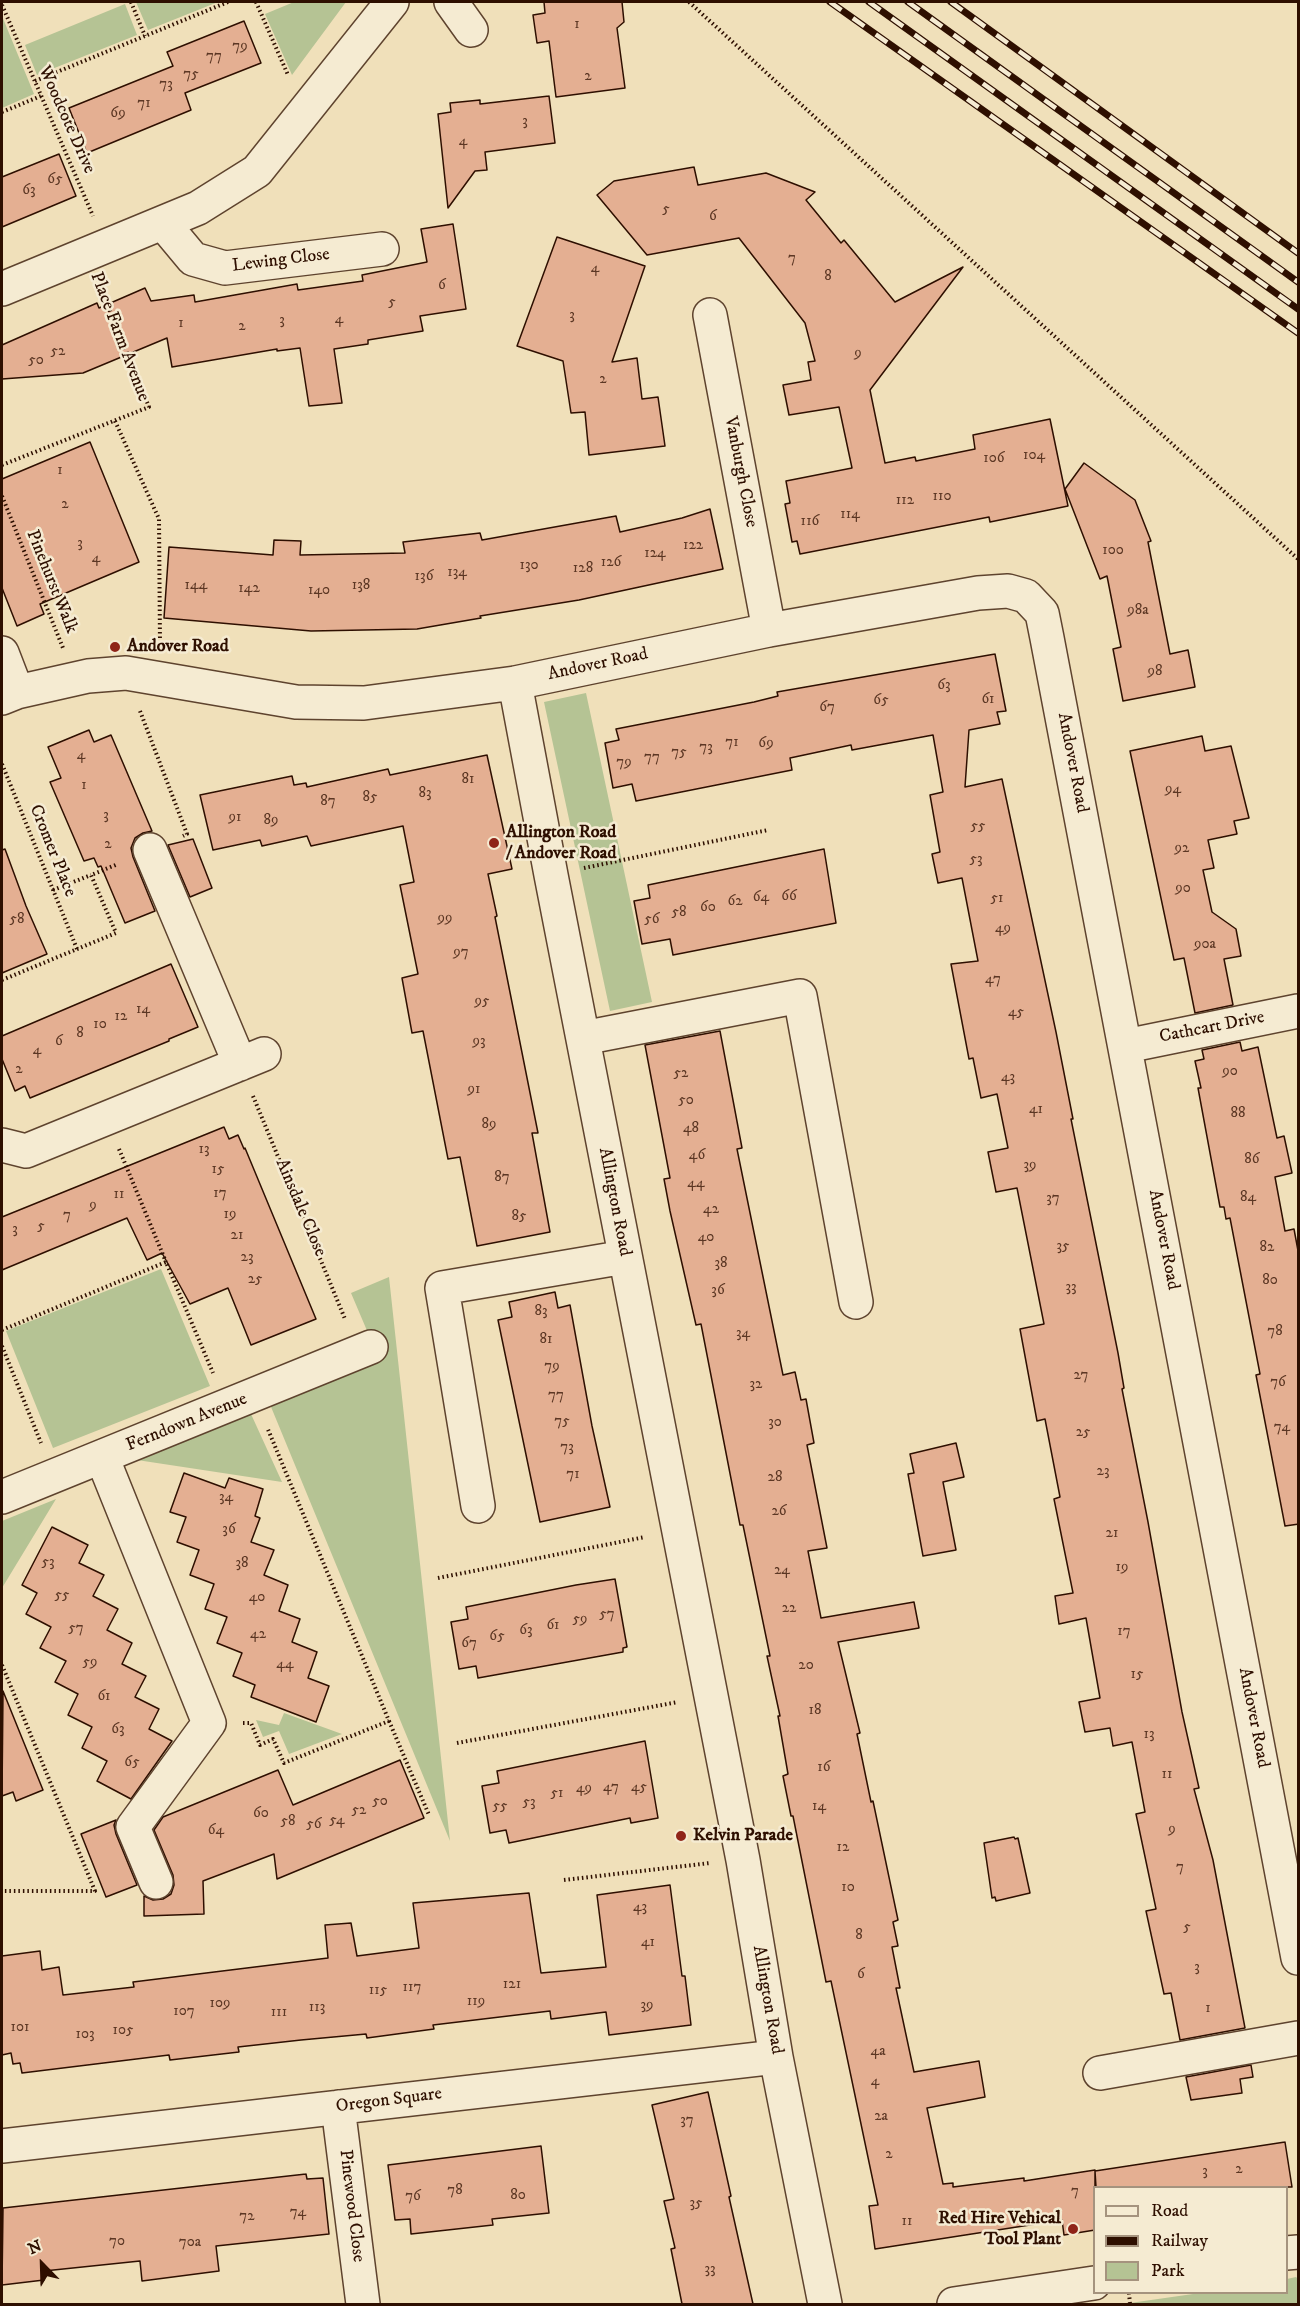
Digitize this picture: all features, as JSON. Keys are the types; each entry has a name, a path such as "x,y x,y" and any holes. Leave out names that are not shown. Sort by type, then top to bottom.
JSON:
{"street":[{"name":"Place Farm Avenue","path":"2,289 198,208 257,171 392,2"},
{"path":"451,2 471,30"},
{"name":"Lewing Close","path":"163,223 193,259 225,268 382,249"},
{"name":"Vanburgh Close","path":"710,315 769,630"},
{"name":"Andover Road","path":"9,695 76,679 126,673 296,702 364,703 515,682 769,630 978,592 1008,591 1026,596 1042,614 1299,1958"},
{"path":"2,653 9,695"},
{"name":"Allington Road","path":"515,682 550,874 743,1860 776,2057 825,2304"},
{"path":"2,1145 26,1151 252,1059 150,850"},
{"path":"583,1038 800,996 856,1302"},
{"name":"Cathcart Drive","path":"1126,1046 1299,1011"},
{"path":"478,1506 442,1288 625,1257"},
{"name":"Ferndown Avenue","path":"2,1497 365,1350"},
{"path":"102,1457 209,1723 133,1827 156,1882"},
{"path":"1100,2073 1299,2038"},
{"name":"Oregon Square","path":"2,2146 776,2057"},
{"name":"Pinewood Close","path":"338,2107 363,2304"},
{"path":"954,2304 1093,2283"}],"path":[{"path":"131,2 146,36"},
{"path":"34,81 228,2"},
{"path":"256,2 305,112"},
{"path":"689,2 1299,559"},
{"name":"Woodcote Drive","path":"2,4 41,96 97,250"},
{"path":"2,112 41,96"},
{"name":"Place Farm Avenue","path":"2,465 149,407 97,250"},
{"path":"114,421 159,519 161,680"},
{"name":"Pinehurst Walk","path":"2,496 76,679"},
{"name":"Cromer Place","path":"2,764 77,949"},
{"path":"550,874 768,830"},
{"path":"53,890 91,875"},
{"name":"Ainsdale Close","path":"252,1059 365,1350"},
{"path":"107,1119 166,1262 241,1401 389,1721 429,1815"},
{"path":"2,1330 166,1262"},
{"path":"2,1346 54,1476"},
{"path":"438,1578 678,1530"},
{"path":"2,1669 95,1891 2,1891"},
{"path":"457,1743 711,1696"},
{"path":"209,1723 251,1723 260,1745 273,1739 284,1763 389,1721"},
{"path":"564,1880 743,1860"}],"green space":[{"path":"136,2 218,2 148,30"},
{"path":"294,2 346,2 292,75 265,14"},
{"path":"125,4 137,35 37,75 25,45"},
{"path":"2,16 34,94 2,108"},
{"path":"586,693 652,1002 610,1011 544,702"},
{"path":"161,1269 210,1386 53,1448 6,1331"},
{"path":"389,1277 450,1841 269,1402 368,1333 351,1293"},
{"path":"251,1414 282,1482 137,1460"},
{"path":"56,1499 2,1588 2,1521"},
{"path":"284,1713 342,1734 289,1754 279,1731 263,1737 256,1720 279,1725"},
{"path":"1296,2277 1298,2279 1298,2304 1123,2304 1193,2294 1288,2294 1288,2279"}],"building":[{"path":"544,2 622,2 624,22 617,28 625,88 556,97 549,41 537,43 533,15 545,13"},
{"path":"244,21 261,63 185,93 191,110 87,153 69,108 173,66 167,52"},
{"path":"549,96 555,143 485,152 487,170 475,171 448,208 438,114 451,112 450,103 480,100 480,104"},
{"path":"59,154 76,196 2,227 2,177"},
{"path":"694,167 698,185 766,173 815,192 806,200 841,243 844,240 895,302 963,267 870,390 885,463 915,457 916,461 975,449 973,435 1050,419 1068,506 990,522 989,517 800,554 797,541 792,542 785,504 790,503 786,481 852,468 839,407 789,415 783,385 811,380 808,362 815,361 805,323 739,238 647,255 597,195 614,181"},
{"path":"453,224 466,309 420,316 423,331 368,340 368,344 334,349 342,403 309,406 300,348 277,351 277,349 172,367 167,338 83,373 2,379 2,345 97,303 99,308 145,288 151,301 194,295 195,302 297,284 298,290 363,281 362,275 427,262 421,229"},
{"path":"557,237 645,266 612,362 637,358 642,399 658,397 665,446 589,455 585,412 571,413 563,361 517,346"},
{"path":"90,442 139,562 40,604 44,614 17,626 2,588 2,479"},
{"path":"1084,463 1135,500 1151,541 1148,542 1170,654 1188,650 1195,687 1123,701 1113,649 1121,647 1107,576 1100,579 1065,489"},
{"path":"710,509 723,569 579,600 417,629 311,631 164,618 169,547 273,555 274,540 301,541 300,555 405,553 403,542 480,533 482,540 616,516 620,532"},
{"path":"995,654 1006,711 997,712 1000,724 969,730 965,787 1002,779 1073,1119 1071,1119 1118,1353 1124,1388 1122,1389 1182,1712 1199,1788 1194,1789 1213,1860 1245,2028 1180,2040 1171,1993 1164,1994 1146,1911 1156,1909 1136,1814 1145,1812 1132,1742 1113,1746 1110,1728 1085,1732 1079,1702 1100,1698 1086,1618 1059,1624 1055,1596 1073,1593 1054,1499 1060,1497 1045,1419 1037,1421 1020,1329 1044,1324 1017,1188 996,1192 988,1152 1008,1148 997,1094 981,1098 973,1058 969,1059 951,964 978,961 962,878 938,883 932,854 940,852 930,795 943,792 933,735 852,750 851,745 790,758 792,770 636,801 632,784 613,788 605,743 619,740 616,729 754,702 778,696 777,692"},
{"path":"89,730 94,742 111,735 152,831 135,838 131,848 155,911 125,923 101,866 98,867 94,858 84,861 50,782 61,778 48,747"},
{"path":"1202,736 1205,751 1231,746 1249,818 1234,821 1237,834 1208,840 1214,868 1203,870 1212,912 1236,929 1241,956 1224,959 1233,1005 1195,1013 1184,958 1174,960 1130,751"},
{"path":"487,755 512,869 488,874 538,1133 532,1133 550,1232 477,1246 460,1157 448,1159 423,1031 412,1033 402,978 418,974 400,885 414,882 403,826 311,846 307,836 262,846 260,840 213,850 200,795 292,776 294,785 306,783 307,787 388,769 390,775"},
{"path":"193,839 212,888 190,897 168,845"},
{"path":"5,849 47,954 2,973 2,850"},
{"path":"824,849 836,923 673,955 670,939 642,944 634,901 650,898 648,885"},
{"path":"171,964 198,1027 30,1098 25,1086 15,1091 2,1059 2,1036"},
{"path":"720,1031 742,1148 737,1149 783,1375 795,1372 801,1400 806,1399 814,1443 807,1445 827,1548 808,1551 821,1618 914,1602 919,1628 838,1642 860,1733 857,1734 898,1920 893,1922 898,1946 892,1947 900,1988 896,1988 914,2072 979,2061 985,2097 927,2108 943,2184 953,2183 953,2187 1024,2178 1024,2181 1095,2170 1093,2230 1064,2235 1062,2220 875,2249 869,2206 878,2205 831,1981 826,1982 793,1816 791,1816 783,1776 788,1774 778,1716 780,1716 767,1656 770,1656 743,1525 740,1525 701,1324 696,1325 670,1211 664,1179 670,1178 645,1045"},
{"path":"1240,1042 1242,1051 1258,1047 1277,1138 1284,1136 1292,1173 1275,1177 1285,1231 1294,1229 1299,1256 1299,1524 1285,1526 1256,1375 1260,1374 1230,1218 1226,1219 1224,1207 1220,1207 1195,1061 1204,1059 1202,1050"},
{"path":"224,1127 229,1139 238,1135 245,1148 316,1319 251,1345 228,1288 190,1304 162,1253 147,1260 127,1218 2,1270 2,1217"},
{"path":"555,1292 558,1308 570,1305 592,1426 610,1507 540,1522 498,1320 512,1317 509,1302"},
{"path":"956,1443 964,1477 943,1482 956,1550 923,1556 908,1474 914,1473 910,1454"},
{"path":"184,1473 225,1488 229,1478 263,1489 255,1516 260,1518 251,1542 274,1550 264,1575 288,1585 279,1611 300,1619 292,1642 317,1652 308,1678 329,1686 316,1722 251,1697 255,1685 233,1676 242,1653 217,1643 227,1617 205,1609 214,1584 190,1575 199,1550 177,1542 186,1517 170,1512"},
{"path":"52,1527 88,1545 79,1563 104,1575 93,1596 118,1609 107,1630 132,1643 122,1664 146,1676 135,1697 159,1709 149,1729 172,1741 131,1799 97,1781 107,1761 82,1748 92,1727 68,1715 78,1694 55,1682 66,1661 40,1648 51,1627 26,1614 37,1593 22,1585"},
{"path":"615,1579 627,1647 623,1648 623,1652 478,1678 476,1666 459,1669 451,1622 468,1619 466,1607"},
{"path":"3,1691 43,1790 16,1801 13,1792 2,1796"},
{"path":"645,1741 658,1818 631,1823 630,1818 509,1843 506,1830 490,1833 482,1786 499,1783 497,1771"},
{"path":"400,1760 424,1818 277,1879 274,1854 203,1881 204,1914 144,1916 144,1896 153,1900 163,1899 171,1894 174,1885 173,1875 154,1830 163,1817 278,1770 293,1805"},
{"path":"116,1820 114,1825 116,1834 137,1885 106,1897 81,1834"},
{"path":"1018,1838 1030,1893 996,1901 995,1897 992,1898 984,1843"},
{"path":"670,1885 691,2025 609,2035 606,2012 551,2019 550,2011 433,2025 434,2029 367,2038 366,2034 301,2040 238,2047 239,2052 170,2060 169,2055 22,2073 20,2063 13,2064 11,2053 2,2055 2,1956 40,1951 42,1970 59,1967 63,1995 134,1987 133,1982 328,1958 325,1925 351,1923 357,1956 419,1948 413,1903 529,1893 541,1973 606,1967 597,1895"},
{"path":"1251,2065 1253,2077 1240,2079 1242,2093 1191,2100 1186,2077"},
{"path":"708,2092 753,2304 682,2304 671,2249 675,2248 664,2201 674,2199 652,2105"},
{"path":"1285,2142 1292,2187 1096,2186 1095,2171"},
{"path":"541,2146 549,2213 492,2219 493,2225 411,2234 410,2219 395,2220 388,2165"},
{"path":"306,2174 307,2179 323,2178 329,2234 216,2246 219,2271 142,2281 140,2261 44,2271 44,2280 2,2285 3,2208"}],"railway":[{"path":"830,2 1298,333"},
{"path":"869,2 1298,309"},
{"path":"908,2 1298,282"},
{"path":"951,2 1298,253"}],"place":[{"name":"Andover Road","path":"115,647"},
{"name":"Allington Road / Andover Road","path":"494,843"},
{"name":"Kelvin Parade","path":"681,1836"},
{"name":"Red Hire Vehical Tool Plant","path":"1073,2229"}]}
